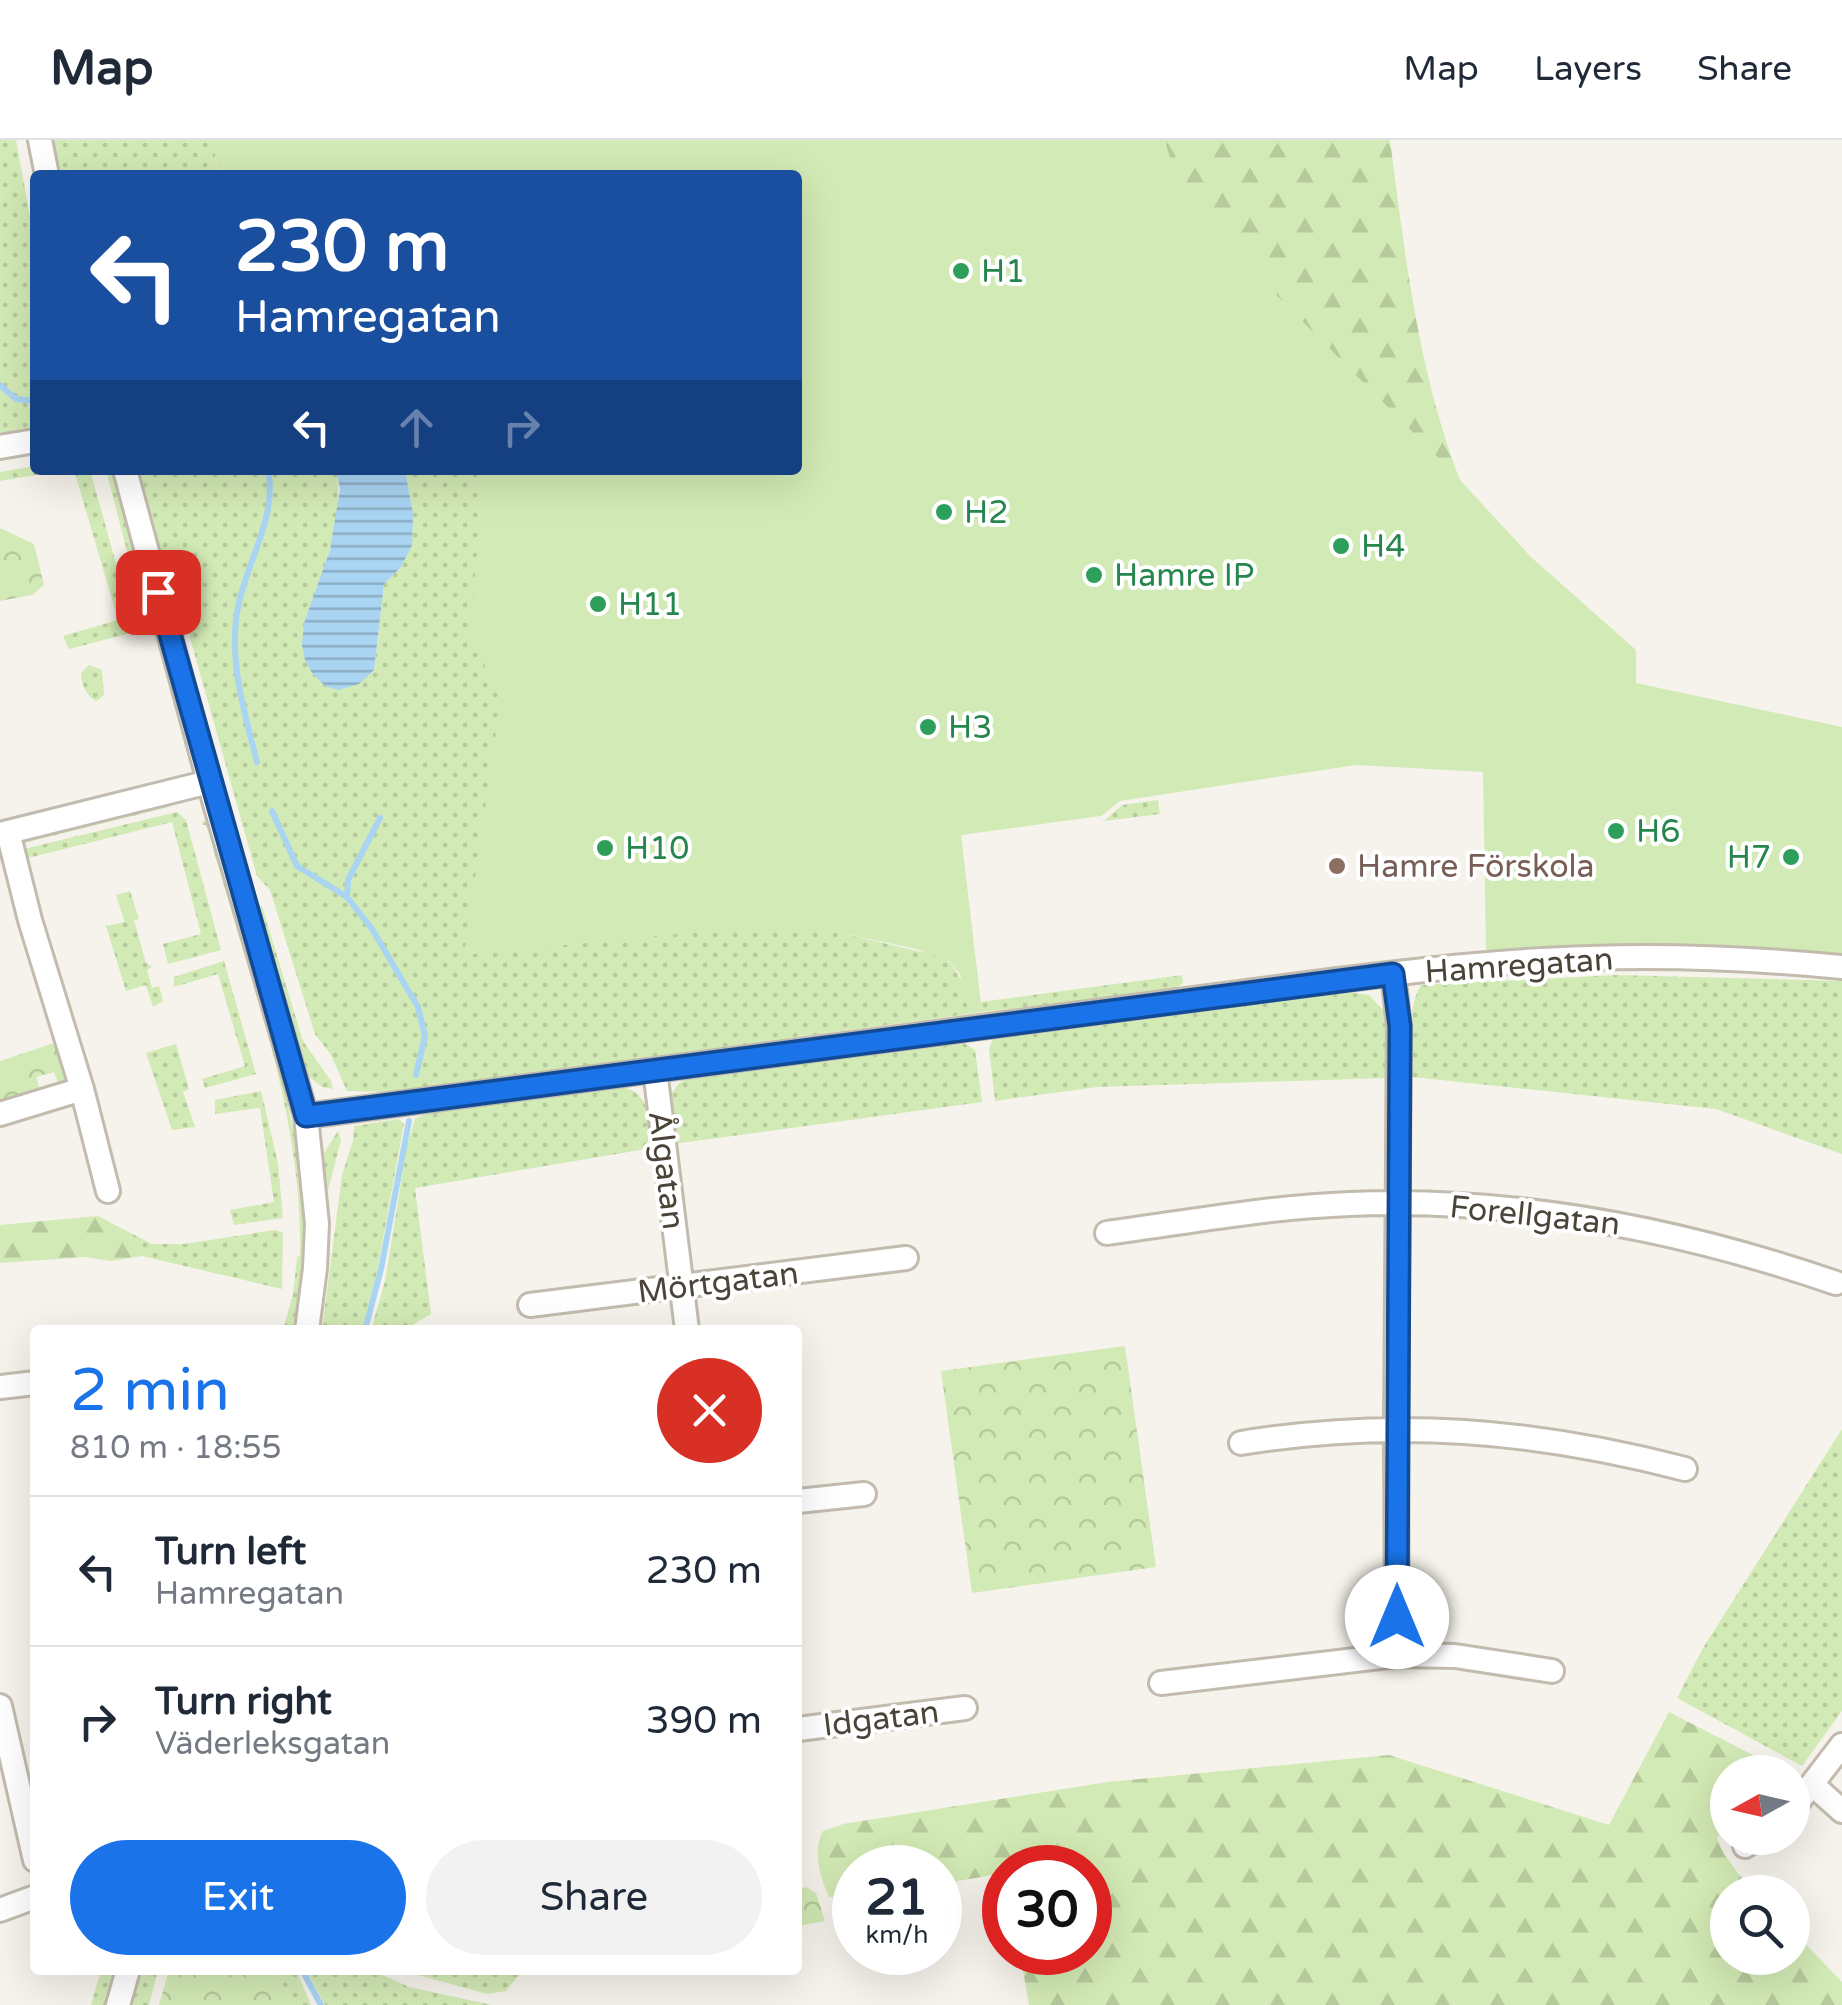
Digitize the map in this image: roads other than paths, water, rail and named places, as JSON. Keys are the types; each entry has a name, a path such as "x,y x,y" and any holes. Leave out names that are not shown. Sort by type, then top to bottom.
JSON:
{"street":[{"path":"40,140 46,170"},
{"path":"0,446 30,441"},
{"path":"126,475 209,782 306,1116 317,1224 316,1268 307,1325"},
{"path":"108,1191 82,1089 4,833 209,782"},
{"name":"Hamregatan","path":"306,1116 1393,974 1588,958 1753,960 1842,967"},
{"path":"1393,974 1400,1026 1397,1654"},
{"name":"Ålgatan","path":"655,1070 686,1325"},
{"path":"0,1114 82,1089"},
{"name":"Forellgatan","path":"1107,1233 1278,1209 1398,1202 1496,1205 1645,1228 1776,1262 1836,1283"},
{"name":"Mörtgatan","path":"530,1305 906,1258"},
{"path":"0,1387 30,1384"},
{"path":"1241,1443 1292,1434 1396,1429 1506,1433 1608,1449 1685,1469"},
{"path":"802,1501 864,1494"},
{"path":"1161,1683 1397,1654 1456,1656 1552,1671"},
{"path":"0,1706 30,1838"},
{"name":"Idgatan","path":"802,1728 965,1708"},
{"path":"1810,1790 1842,1744"},
{"path":"1814,1785 1842,1811"},
{"path":"0,1910 30,1898"},
{"path":"118,2005 127,1975"}],"water":[{"path":"337,475 406,475 413,513 412,545 401,567 384,584 374,670 359,684 338,690 325,686 312,673 302,645 304,623 330,550 340,489"}],"waterway":[{"path":"0,385 16,399 30,400"},
{"path":"257,762 239,685 235,626 269,505 269,475"},
{"path":"272,811 297,866 347,897 372,929 418,1007 425,1036 416,1075"},
{"path":"347,897 348,880 380,818"},
{"path":"366,1325 409,1121"},
{"path":"305,1975 321,2005"}],"place":[{"name":"H1","path":"961,271"},
{"name":"H2","path":"944,512"},
{"name":"H4","path":"1341,546"},
{"name":"Hamre IP","path":"1094,575"},
{"name":"H11","path":"598,604"},
{"name":"H3","path":"928,727"},
{"name":"H6","path":"1616,831"},
{"name":"H10","path":"605,848"},
{"name":"H7","path":"1791,857"},
{"name":"Hamre Förskola","path":"1337,866"}]}
